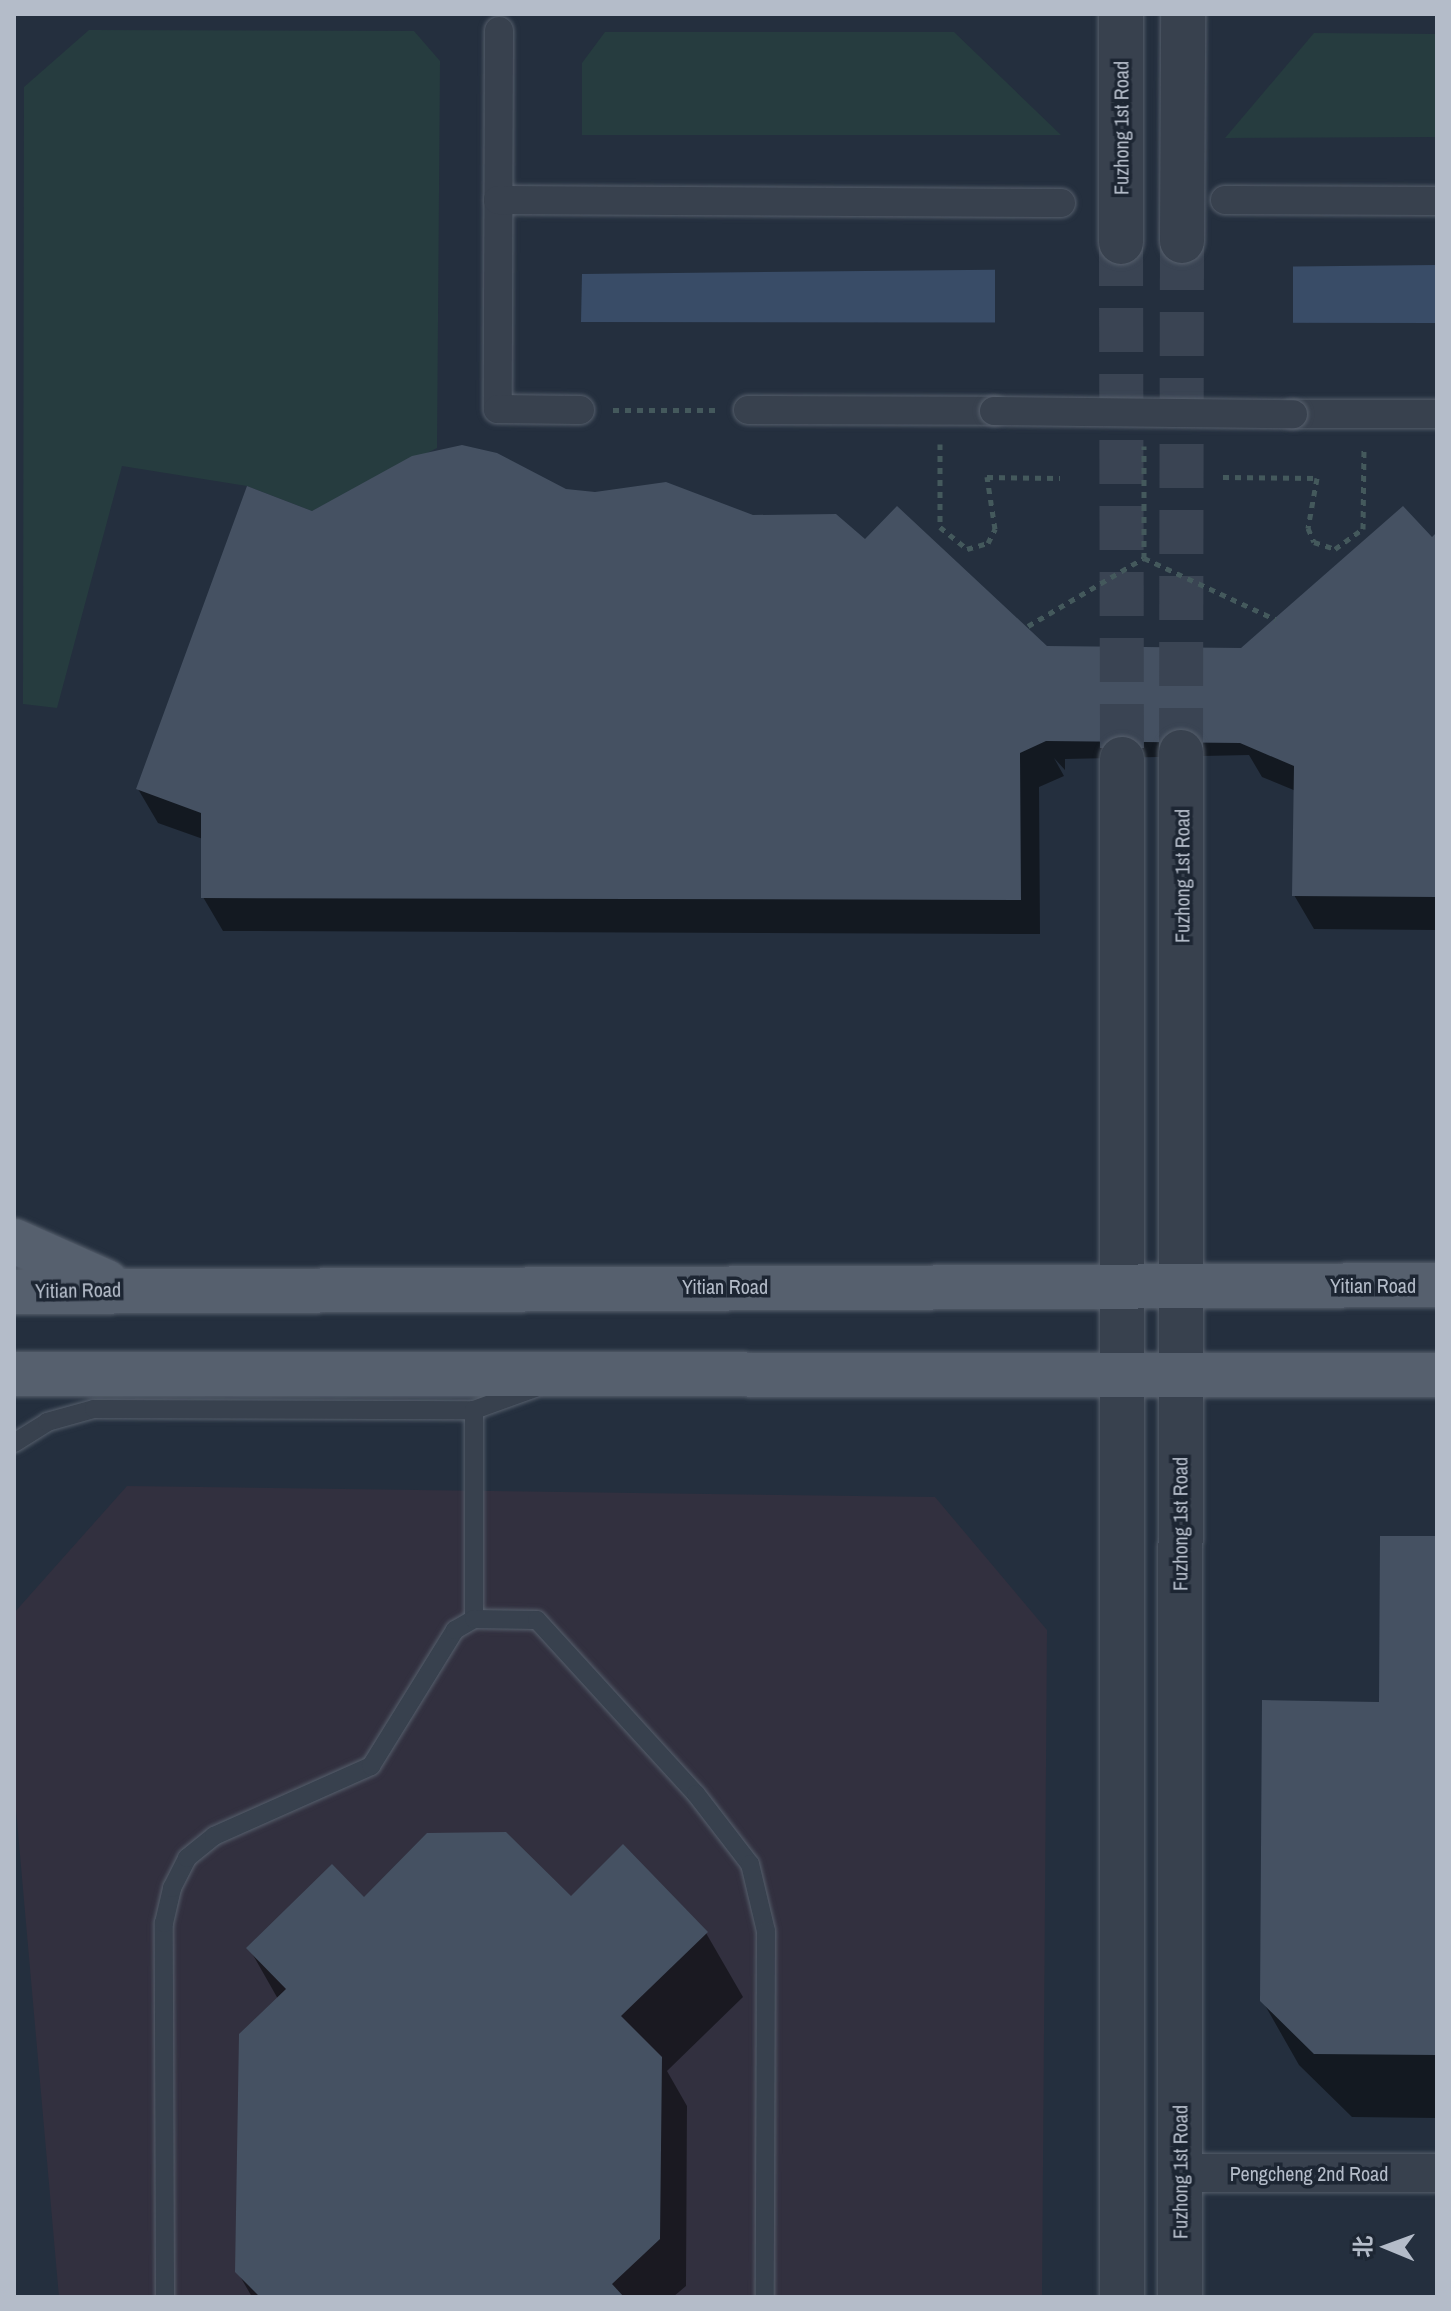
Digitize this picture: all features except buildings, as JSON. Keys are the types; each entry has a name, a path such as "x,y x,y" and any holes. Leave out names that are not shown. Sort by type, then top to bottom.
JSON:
{"main road":[{"path":"14,1241 124,1289"},
{"name":"Yitian Road","path":"14,1292 124,1289 1437,1285"},
{"path":"14,1374 1437,1375"}],"street":[{"name":"Fuzhong 1st Road","path":"1121,14 1121,242"},
{"path":"1182,241 1183,14"},
{"path":"499,31 498,409 580,410"},
{"path":"498,200 1061,203"},
{"path":"1225,200 1437,201"},
{"path":"748,410 1437,414"},
{"name":"Fuzhong 1st Road","path":"1180,2297 1181,752"},
{"path":"1122,759 1122,2297"},
{"name":"Pengcheng 2nd Road","path":"1180,2173 1437,2173"}],"lane":[{"path":"14,1443 47,1422 94,1409 474,1410 574,1374"},
{"path":"474,1410 474,1619"},
{"path":"165,2297 164,1954 172,1888 187,1858 214,1836 371,1766 455,1630 474,1619 537,1620 696,1794 750,1864 766,1931 765,2297"}],"path":[{"path":"580,410 748,410"},
{"path":"940,411 940,527 961,546 982,546 995,529 987,507 987,477 1060,478"},
{"path":"1144,413 1144,558"},
{"path":"1223,477 1317,478 1316,507 1308,528 1320,546 1342,546 1363,529 1365,413"},
{"path":"1144,558 1275,619"},
{"path":"1028,626 1144,558"}],"shaded area":[{"path":"127,1486 935,1497 1047,1630 1042,2297 59,2297 14,1787 14,1613"}],"green space":[{"path":"89,30 414,31 440,61 437,448 312,511 247,486 122,466 57,708 23,704 24,87"},
{"path":"605,32 954,32 1061,135 582,135 582,63"},
{"path":"1314,33 1437,34 1437,137 1225,138"}],"water":[{"path":"1437,265 1437,323 581,322 582,274"}],"pier":[{"path":"995,265 1293,265 1293,327 995,327"}],"tunnel":[{"path":"1181,752 1182,241"},
{"path":"1121,242 1122,759"}]}
